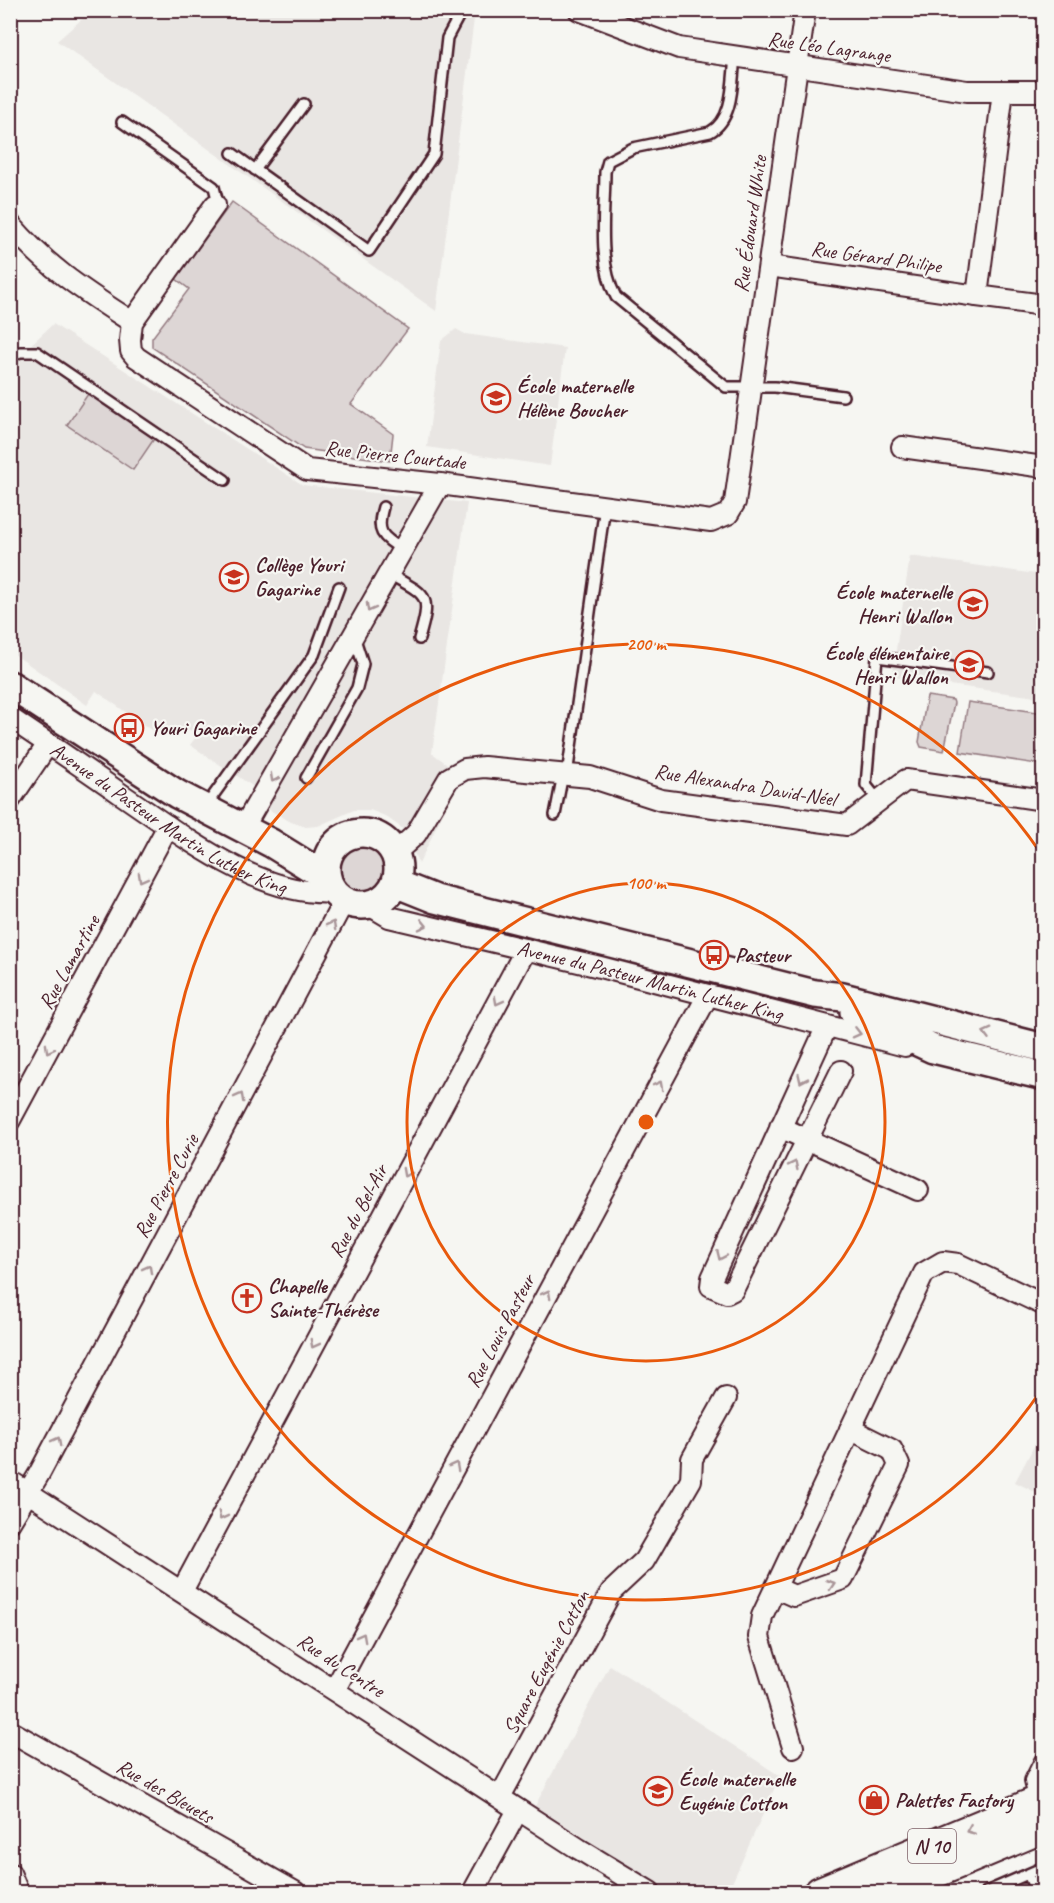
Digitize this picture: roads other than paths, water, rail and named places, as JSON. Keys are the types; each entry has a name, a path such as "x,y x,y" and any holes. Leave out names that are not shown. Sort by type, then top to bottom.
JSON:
{"main road":[{"name":"N 10","path":"902,1889 1042,1809"},
{"name":"N 10","path":"820,1893 1042,1809"}],"street":[{"name":"Rue Léo Lagrange","path":"579,10 680,48 967,91 1044,91"},
{"name":"Rue Édouard White","path":"751,387 805,10"},
{"path":"977,296 1004,92"},
{"path":"10,224 34,251 66,279 132,322 215,205"},
{"name":"Rue Gérard Philipe","path":"769,266 1044,305"},
{"name":"Rue Pierre Courtade","path":"132,322 131,351 136,357 307,470 440,484 711,521 728,514 735,502 751,387"},
{"path":"902,447 1044,467"},
{"path":"242,830 440,484"},
{"name":"Avenue du Pasteur Martin Luther King","path":"10,685 109,751 204,810 271,843 343,894 389,917 526,949 914,1048 933,1049 1044,1076"},
{"name":"Avenue du Pasteur Martin Luther King","path":"10,718 168,826 237,868 314,894 343,894"},
{"path":"10,800 48,744"},
{"name":"Rue Alexandra David-Néel","path":"395,853 416,834 449,778 465,769 484,767 590,777 661,800 848,825 906,780 1044,800"},
{"name":"Rue Lamartine","path":"10,1120 168,826"},
{"name":"Avenue du Pasteur Martin Luther King","path":"271,843 313,848 334,846 351,834 371,834 381,838 395,853"},
{"path":"334,846 326,866 343,894 380,901 395,883 398,863 395,853"},
{"name":"Avenue du Pasteur Martin Luther King","path":"395,883 435,900 815,994 843,997 1044,1048"},
{"name":"Rue Pierre Curie","path":"10,1522 29,1493 343,894"},
{"name":"Rue du Bel-Air","path":"182,1592 526,949"},
{"name":"Avenue du Pasteur Martin Luther King","path":"815,994 933,1049"},
{"name":"Rue Louis Pasteur","path":"335,1689 708,995"},
{"path":"827,1026 712,1278 711,1286 717,1290 727,1293 733,1290 841,1071"},
{"path":"780,1127 918,1190"},
{"path":"793,1747 759,1637 762,1616 924,1273 934,1265 944,1262 958,1264 1044,1305"},
{"name":"Square Eugénie Cotton","path":"500,1797 611,1592 644,1561 691,1480 692,1459 726,1398"},
{"path":"776,1588 794,1596 843,1580 899,1465 892,1449 850,1429"},
{"name":"Rue du Centre","path":"10,1481 648,1892"},
{"name":"Rue des Bleuets","path":"10,1731 284,1890"},
{"path":"1042,1809 1035,1781 1044,1763"},
{"path":"473,1893 518,1809"},
{"path":"10,1873 18,1893"}],"lane":[{"path":"232,153 369,251 434,154 447,39 462,10"},
{"path":"735,57 727,114 720,127 710,132 633,148 608,161 605,172 605,261 608,282 616,297 726,387 775,387 843,396"},
{"path":"255,170 304,104"},
{"path":"122,122 214,187 218,200 215,205"},
{"path":"10,357 20,352 37,352 225,480"},
{"path":"555,815 565,775 604,506"},
{"path":"383,507 378,525 385,538 403,550"},
{"path":"389,574 422,593 428,610 419,639"},
{"path":"204,810 314,655 339,587"},
{"path":"306,778 357,688 363,664 354,636"},
{"path":"879,801 866,785 877,657 988,672"},
{"path":"986,1893 1044,1867"},
{"path":"1028,1874 1036,1893"}],"place":[{"name":"École maternelle Hélène Boucher","path":"496,398"},
{"name":"Collège Youri Gagarine","path":"234,577"},
{"name":"École maternelle Henri Wallon","path":"973,604"},
{"name":"École élémentaire Henri Wallon","path":"969,665"},
{"name":"Youri Gagarine","path":"129,728"},
{"name":"Pasteur","path":"714,955"},
{"name":"Chapelle Sainte-Thérèse","path":"247,1298"},
{"name":"École maternelle Eugénie Cotton","path":"658,1791"},
{"name":"Palettes Factory","path":"874,1800"}]}
